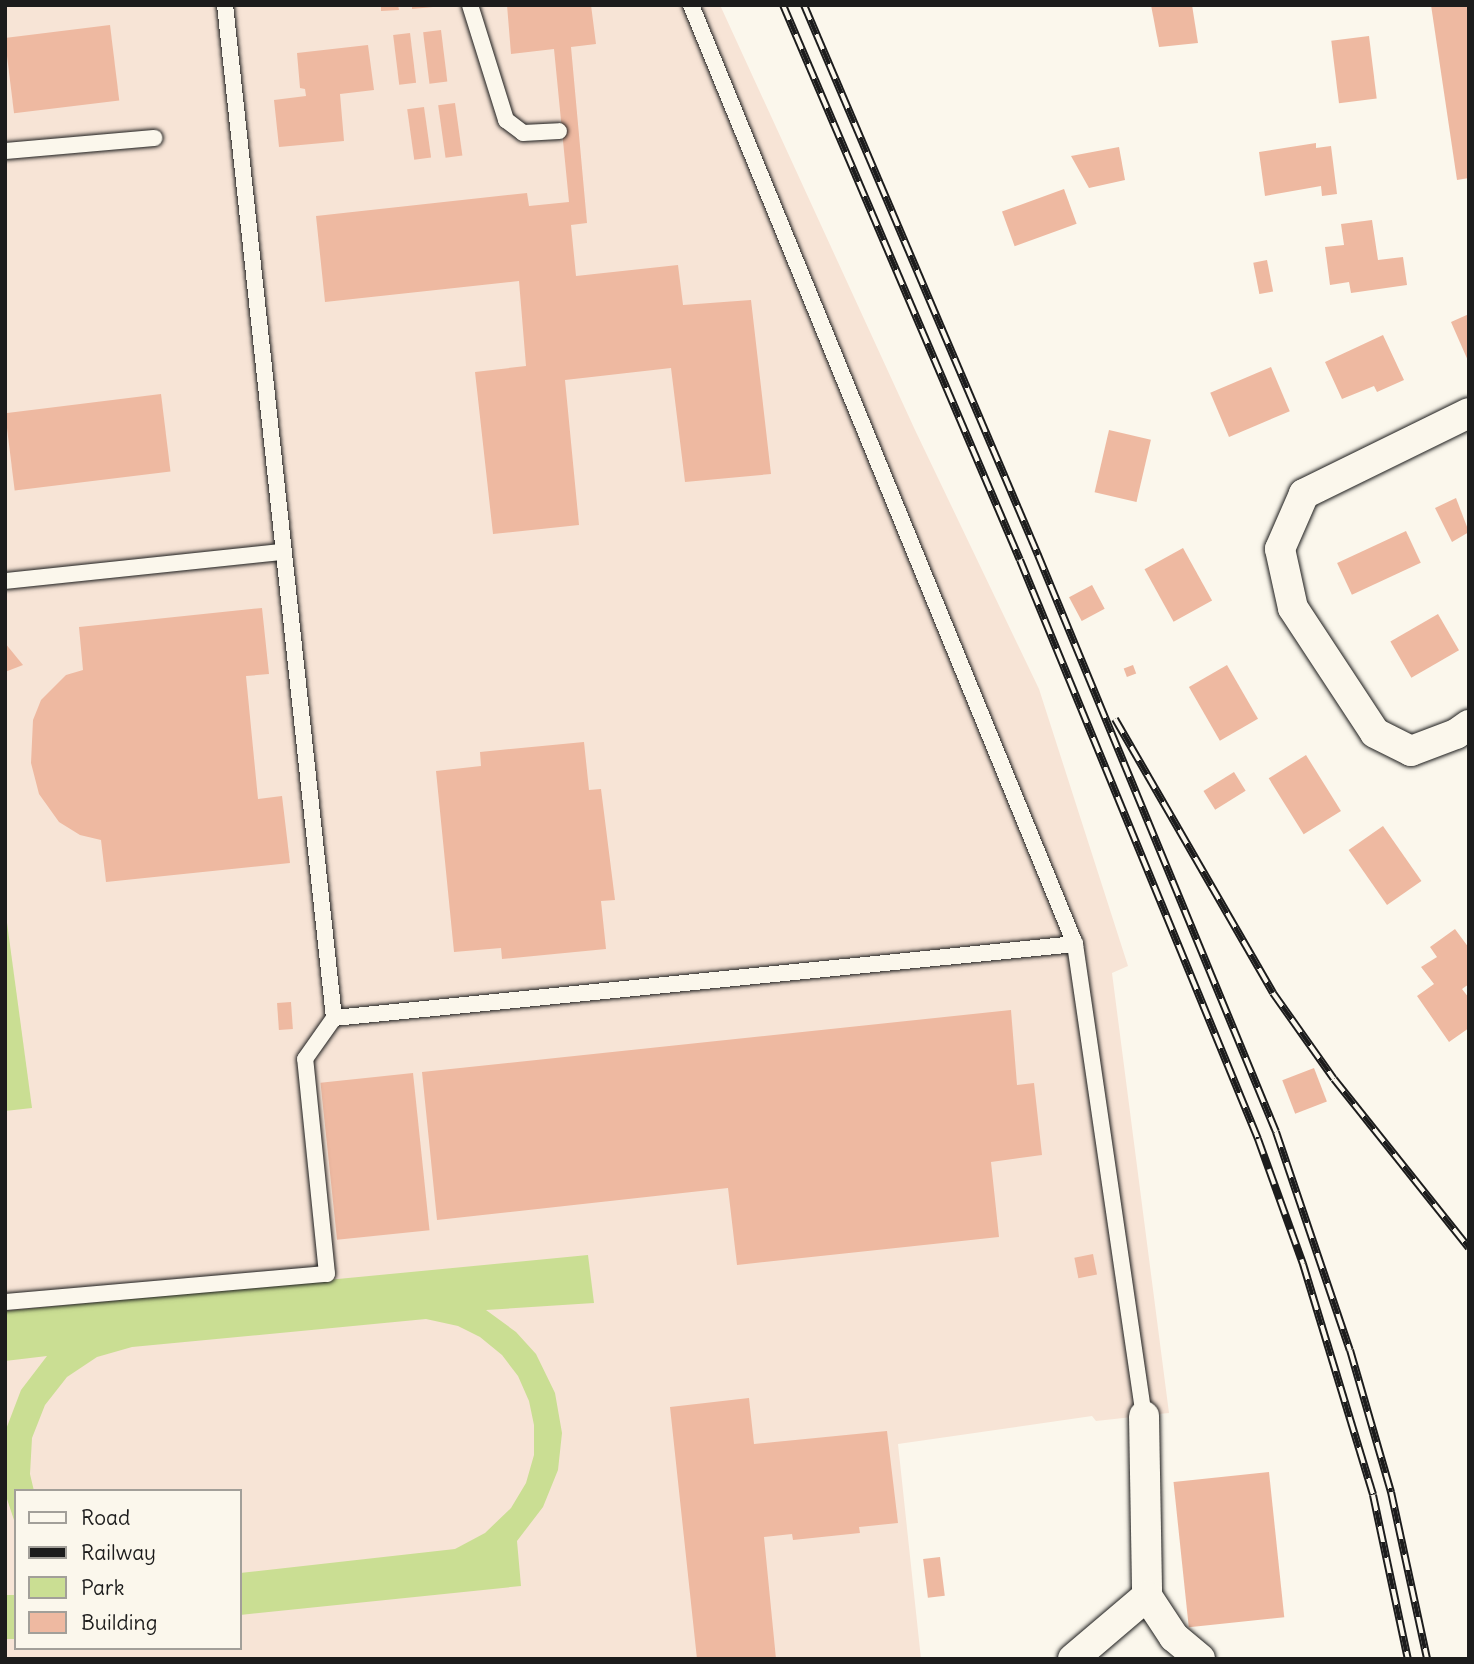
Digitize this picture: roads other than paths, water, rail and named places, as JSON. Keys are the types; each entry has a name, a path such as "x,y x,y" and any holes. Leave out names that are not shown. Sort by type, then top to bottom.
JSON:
{"street":[{"path":"1469,413 1304,494 1280,549 1293,608 1375,733 1411,751 1456,734 1469,725"},
{"path":"1144,1416 1147,1596 1174,1637 1200,1659"},
{"path":"1073,1659 1147,1596"}],"lane":[{"path":"5,1302 327,1273 305,1059 334,1018 225,5"},
{"path":"470,5 506,120 523,133 559,131"},
{"path":"691,5 1075,944 1144,1416"},
{"path":"5,151 154,138"},
{"path":"5,581 282,552"},
{"path":"334,1018 1075,944"}],"railway":[{"path":"783,5 1020,560 1258,1139 1303,1264 1373,1495 1408,1659"},
{"path":"804,5 1038,555 1276,1132 1350,1350 1391,1492 1427,1659"},
{"path":"1115,719 1273,993 1334,1079 1469,1248"}]}
